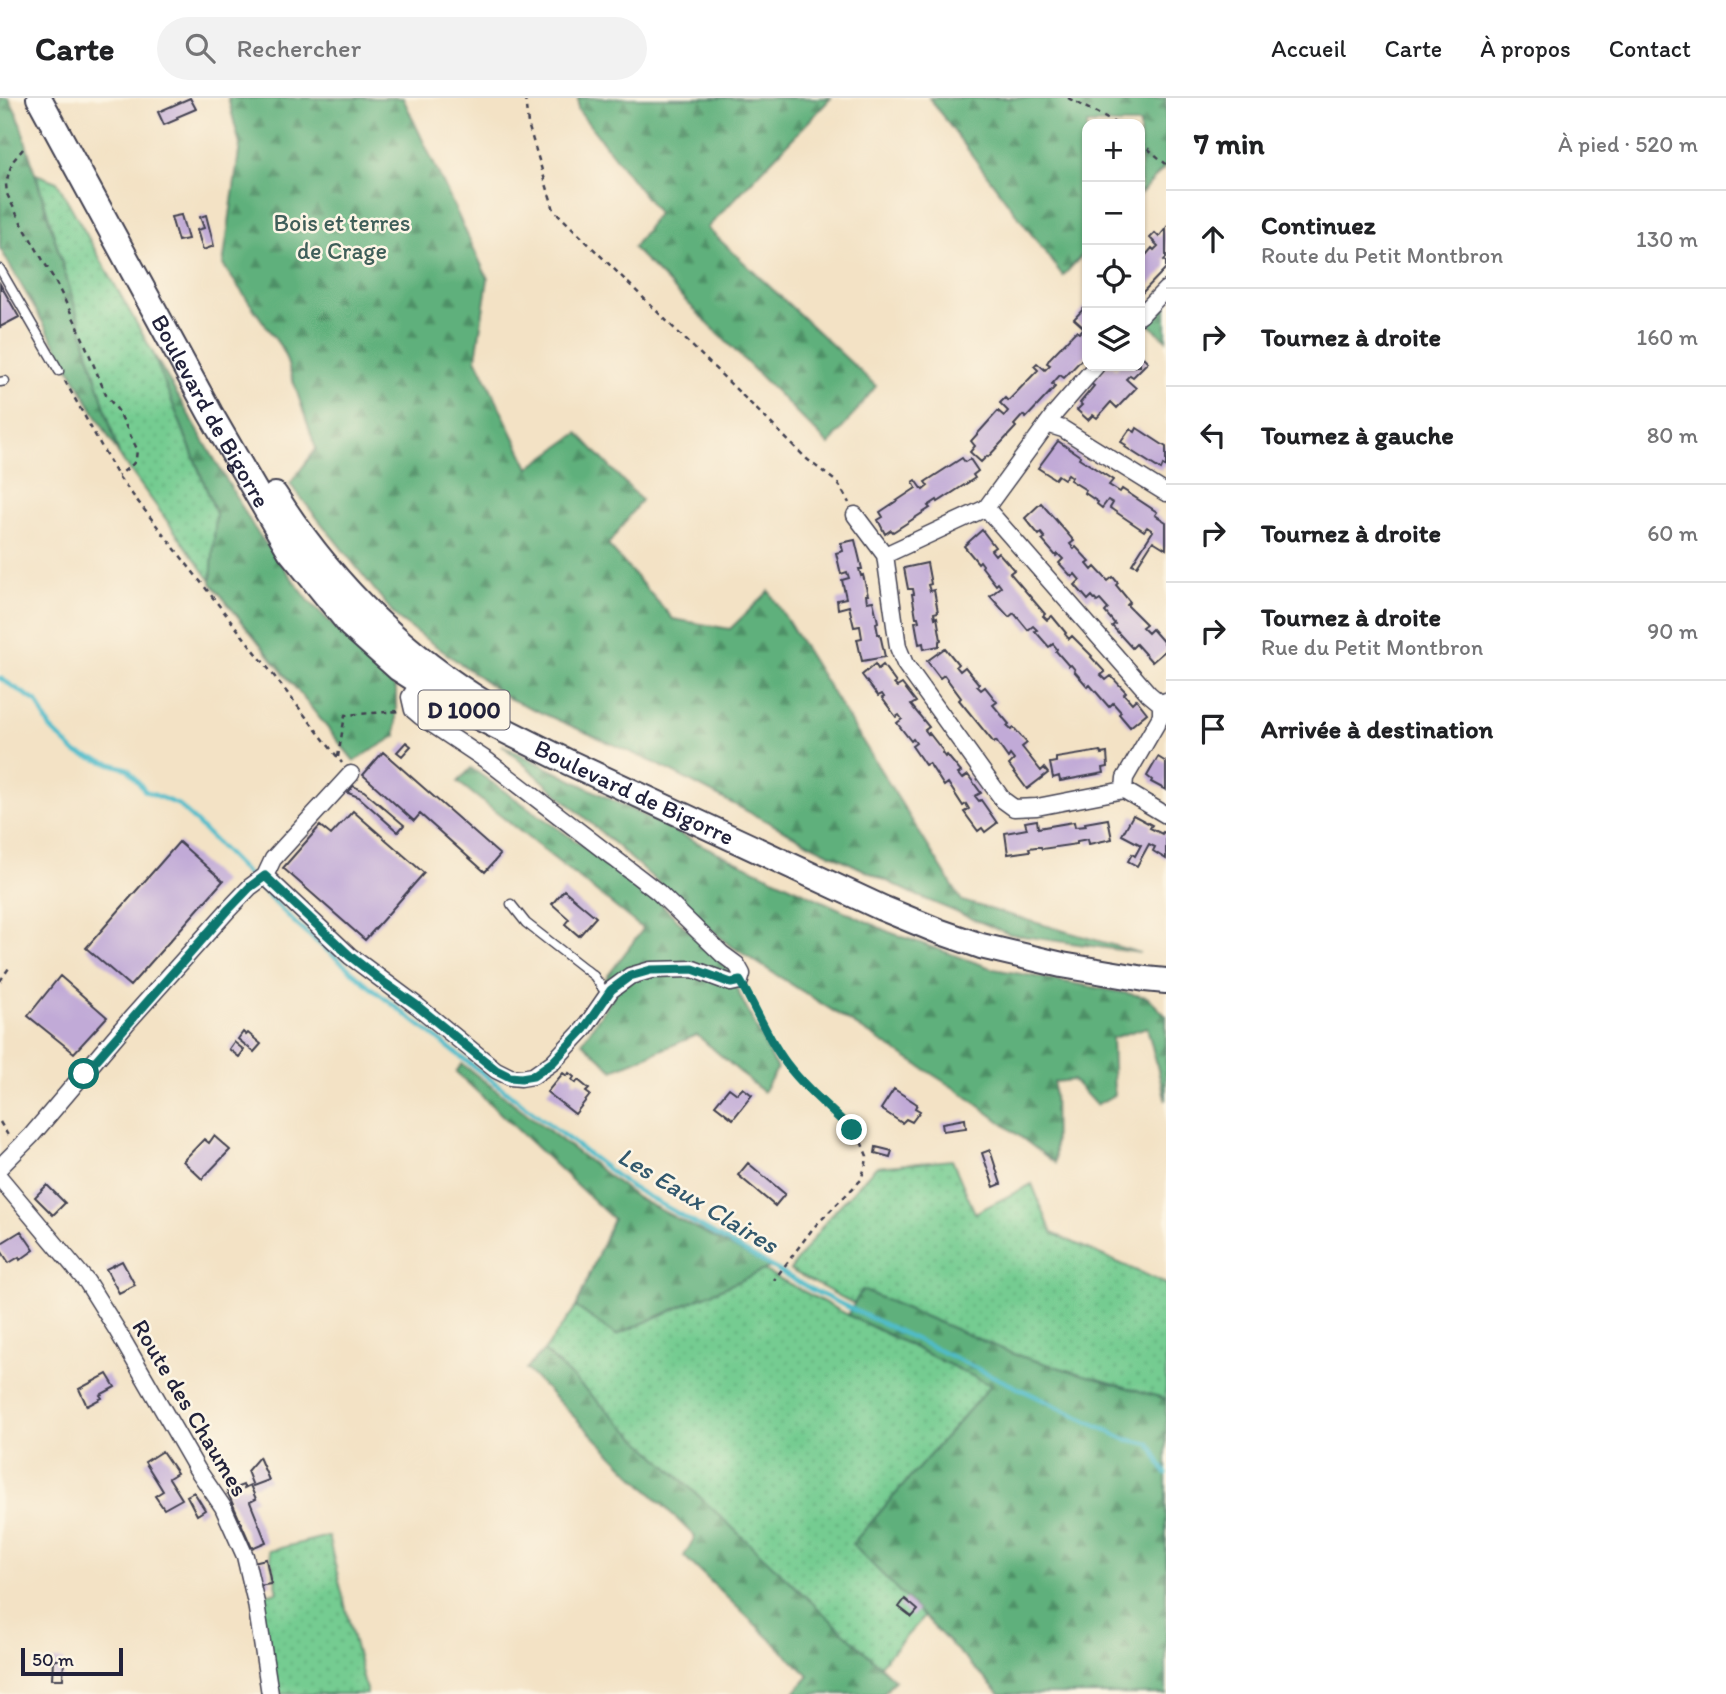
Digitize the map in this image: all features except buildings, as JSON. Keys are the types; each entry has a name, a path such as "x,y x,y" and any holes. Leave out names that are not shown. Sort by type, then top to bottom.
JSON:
{"main road":[{"name":"Boulevard de Bigorre","path":"39,98 290,551 350,625 399,669 460,708 568,762 938,932 981,946 1062,965 1166,981"},
{"name":"Boulevard de Bigorre","path":"52,98 254,464 290,519 339,582 395,638 465,692 511,719 744,833 905,906 990,939 1068,956 1166,970"}],"street":[{"path":"1145,311 1166,289"},
{"path":"885,555 986,508 1047,424 1092,371"},
{"path":"1047,424 1062,429 1166,493"},
{"path":"986,508 1149,694 1163,703 1161,716 1125,778 1124,790"},
{"path":"855,515 885,555 898,647 905,664 1003,800 1014,808 1037,807 1124,790 1166,815"},
{"path":"258,880 350,956 496,1070 510,1077 533,1076 553,1062 584,1029 611,990 630,976 651,970 693,969 731,983 740,981 741,974 737,965 722,954 659,892 489,762 413,710 410,697 419,683"},
{"path":"0,1167 31,1136 127,1024 351,774"},
{"name":"Route des Chaumes","path":"0,1178 87,1282 197,1469 223,1507 245,1556 256,1603 270,1694"}],"lane":[{"path":"0,269 60,371"},
{"path":"511,904 526,923 594,976 608,995"}],"path":[{"path":"525,98 527,124 554,210 808,460 838,484 855,515"},
{"path":"1068,98 1108,119"},
{"path":"1145,146 1166,164"},
{"path":"23,149 13,161 9,172 7,194 54,279 78,327 106,395 137,449 134,464 118,476"},
{"path":"60,371 118,476 351,774"},
{"path":"338,757 345,715 413,710"},
{"path":"0,981 11,965"},
{"path":"740,981 768,1036 785,1062 808,1089 860,1139 867,1156 861,1180 814,1227 774,1280"}],"green space":[{"path":"0,98 9,98 18,116 119,455 0,248"},
{"name":"Bois et terres de Crage","path":"228,98 403,98 488,279 476,358 529,468 578,433 641,500 608,545 673,619 730,629 769,591 962,901 1140,953 1009,934 918,896 812,845 655,763 510,699 398,619 290,484 316,449 283,350 223,265 240,145"},
{"path":"578,98 831,98 707,228 876,386 829,445 633,248 658,213 578,110"},
{"path":"929,98 1166,98 1166,166 1145,189 1145,119 1082,119 1082,255 1063,276"},
{"path":"36,174 57,182 152,351 216,514 211,581 119,455"},
{"path":"1166,307 1166,340 1146,321"},
{"path":"152,351 254,528 309,601 396,689 396,736 354,761 211,583 216,513"},
{"path":"502,745 706,847 889,932 994,969 1147,997 1166,1016 1166,1101 1147,1027 1112,1038 1114,1095 1096,1105 1073,1080 1054,1082 1055,1163 965,1095 728,944"},
{"path":"471,768 649,892 728,969 777,1069 763,1092 697,1035 613,1070 582,1042 613,997 604,981 643,929 458,782"},
{"path":"462,1064 637,1198 771,1267 616,1335 576,1307 613,1219 456,1072"},
{"path":"952,1160 975,1213 1032,1184 1052,1233 1166,1284 1166,1399 1016,1355 862,1290 854,1304 790,1270 830,1216 876,1167"},
{"path":"763,1270 991,1385 853,1544 924,1617 879,1666 544,1351 576,1307 616,1335"},
{"path":"862,1290 1016,1355 1166,1399 1166,1694 1000,1694 852,1544 991,1385 848,1315"},
{"path":"544,1351 895,1680 883,1694 793,1694 809,1676 684,1556 695,1537 526,1369"},
{"path":"328,1536 367,1694 274,1694 259,1596 278,1592 269,1551"}],"waterway":[{"name":"Les Eaux Claires","path":"0,678 37,702 50,728 76,753 128,769 145,791 179,805 296,924 375,991 631,1187 814,1291 1125,1439 1150,1444 1166,1474"}],"route":[{"path":"84,1074 229,909 265,876 350,956 496,1070 510,1077 533,1076 553,1062 584,1029 611,990 630,976 666,968 693,969 731,983 740,981 768,1036 785,1062 808,1089 852,1130"}]}
